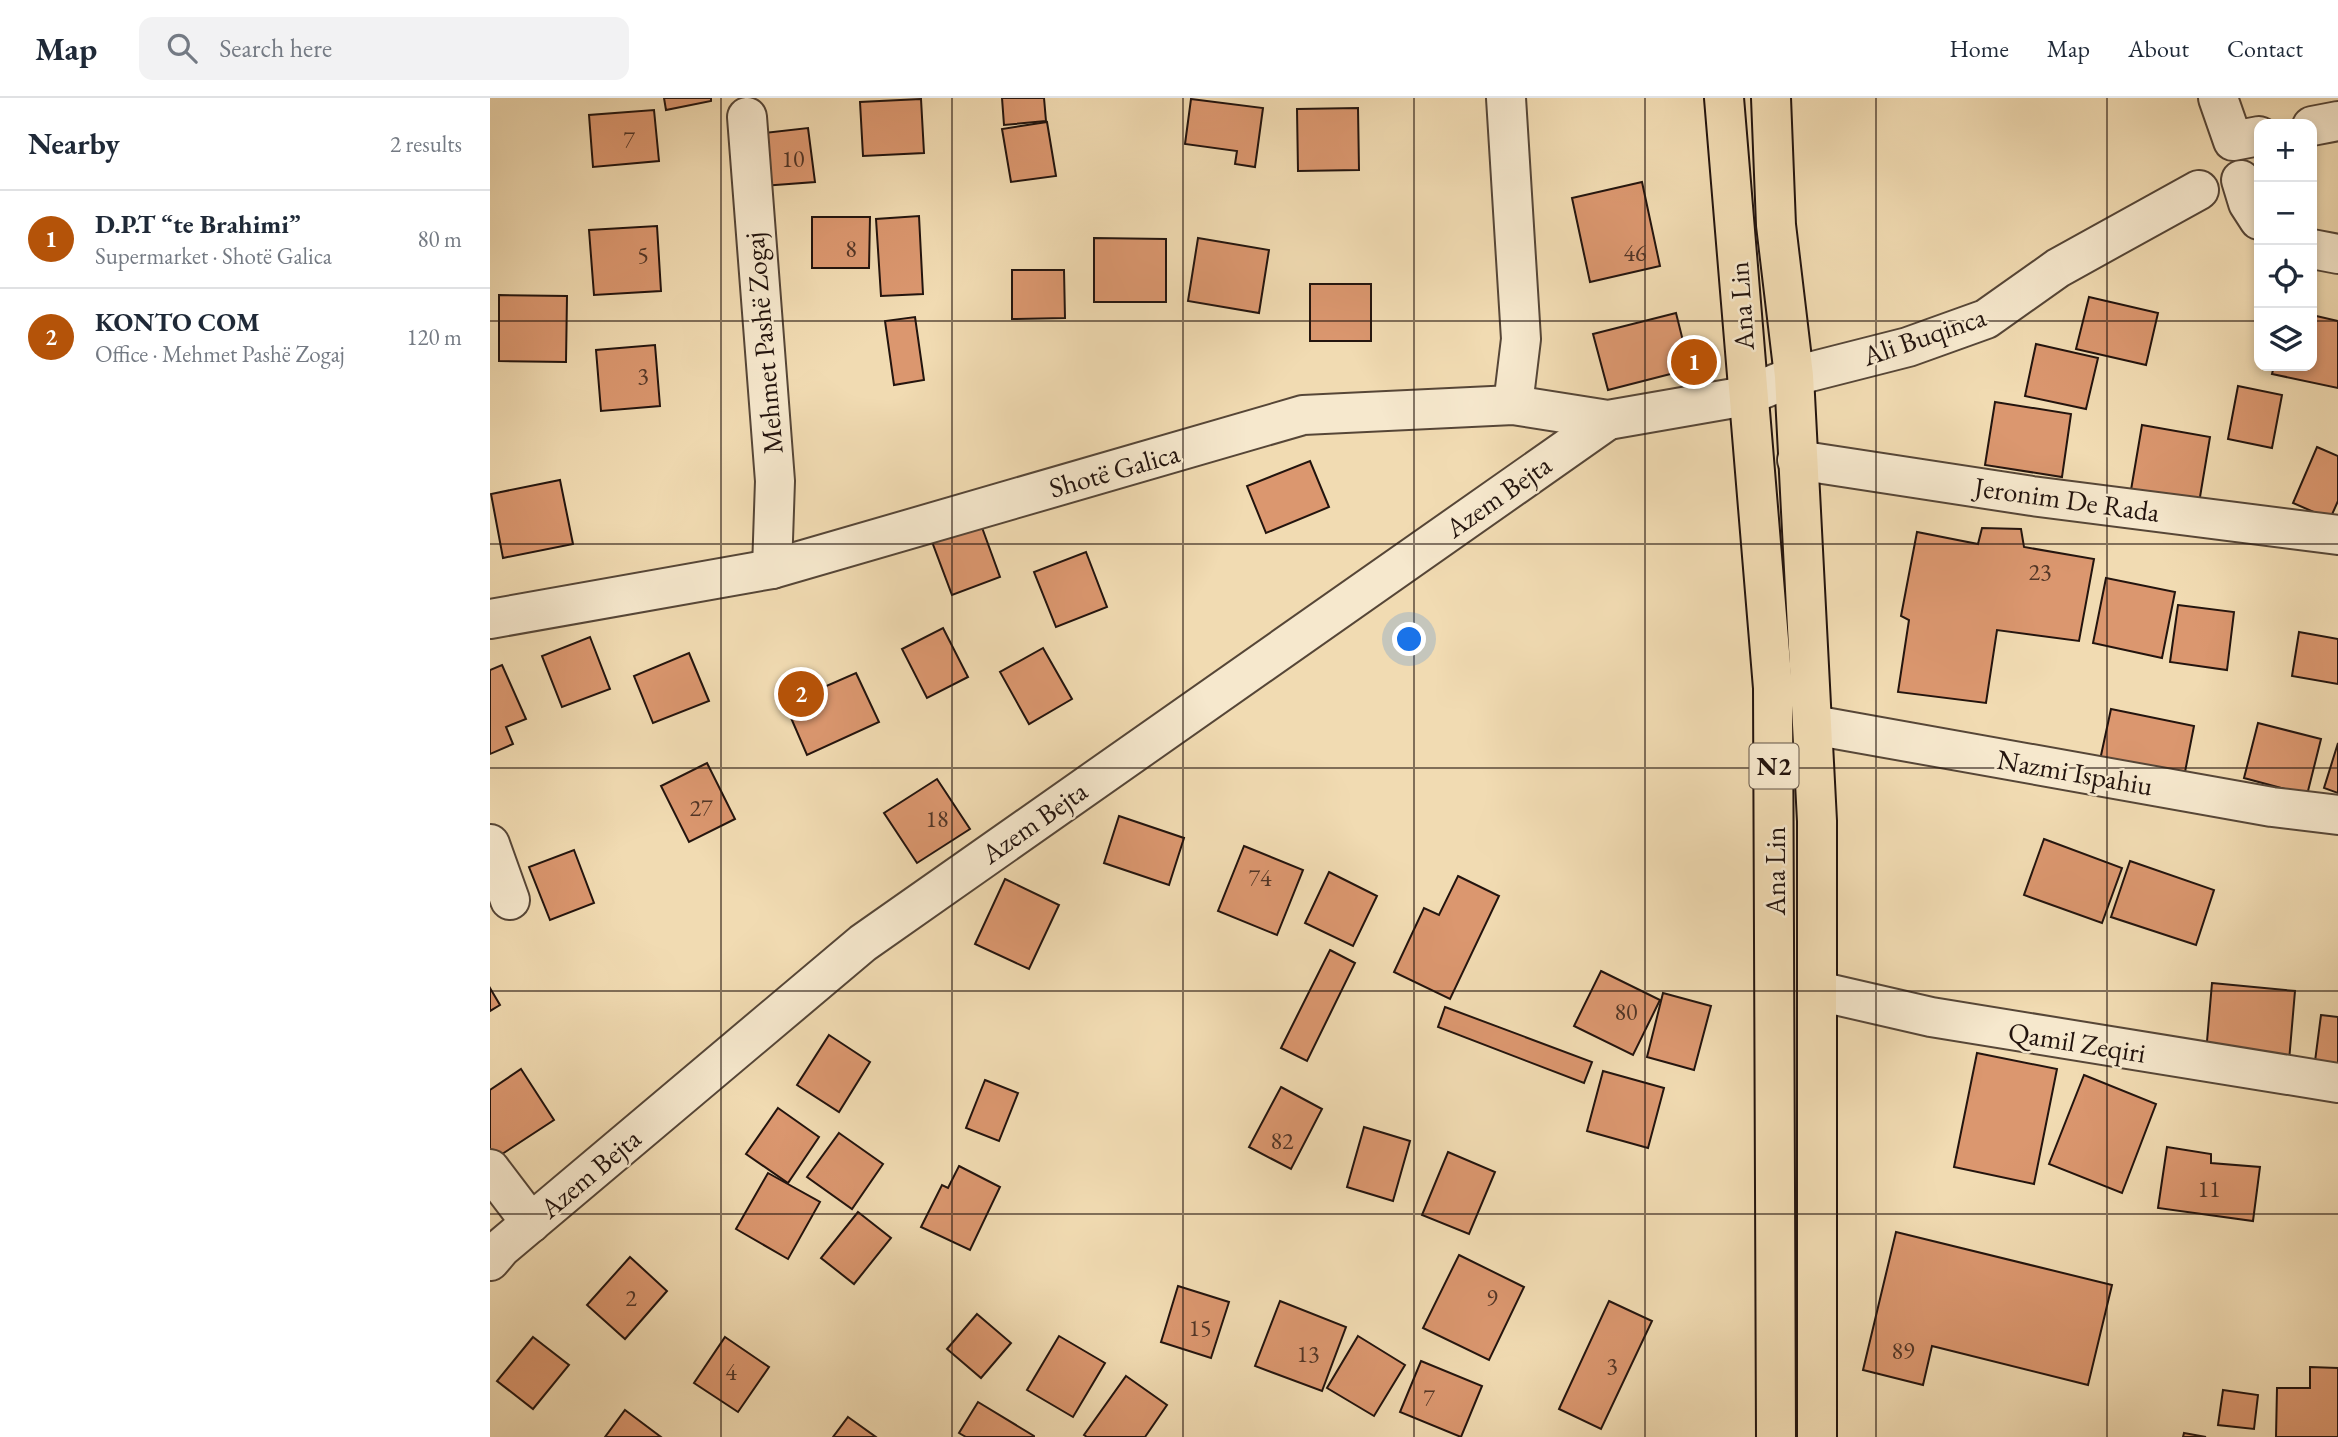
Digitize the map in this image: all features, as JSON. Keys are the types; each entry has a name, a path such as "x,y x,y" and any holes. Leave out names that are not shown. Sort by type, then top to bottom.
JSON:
{"main road":[{"name":"Ana Lin","path":"1724,98 1746,396 1773,688 1776,1437"},
{"name":"Ana Lin","path":"1771,98 1776,225 1794,376 1813,725 1818,990 1817,1437"}],"street":[{"path":"1506,98 1521,339 1513,405"},
{"path":"2218,98 2233,141 2254,137"},
{"name":"Mehmet Pashë Zogaj","path":"747,117 775,481 772,569"},
{"path":"2317,125 2338,121"},
{"path":"2241,180 2248,203 2254,212"},
{"name":"Ali Buqinca","path":"1746,396 1794,376 1908,347 1986,319 2058,268 2199,190"},
{"path":"2317,251 2338,254"},
{"name":"Shotë Galica","path":"490,619 772,569 1303,415 1513,405 1608,420 1746,396"},
{"name":"Azem Bejta","path":"490,1261 531,1223 863,943 1608,420"},
{"name":"Jeronim De Rada","path":"1797,460 2032,496 2338,535"},
{"name":"Nazmi Ispahiu","path":"1813,725 2272,807 2338,815"},
{"path":"490,845 510,900"},
{"name":"Qamil Zeqiri","path":"1818,990 1958,1022 2338,1083"},
{"path":"490,1169 531,1223"}],"building":[{"path":"664,98 711,98 711,101 666,110"},
{"path":"1002,98 1044,98 1046,121 1004,125"},
{"path":"921,99 924,153 863,156 860,102"},
{"path":"1191,99 1263,108 1255,167 1235,164 1237,151 1185,144"},
{"path":"1358,108 1359,170 1298,171 1297,109"},
{"path":"654,110 659,161 593,167 589,115"},
{"path":"1047,122 1056,176 1011,182 1002,129"},
{"path":"808,128 815,182 761,186 755,134"},
{"path":"1642,182 1660,266 1590,282 1572,198"},
{"path":"919,216 923,294 881,296 876,219"},
{"path":"812,217 870,217 869,268 812,268"},
{"path":"657,226 661,291 594,295 589,230"},
{"path":"1094,238 1166,239 1166,302 1094,302"},
{"path":"1198,238 1269,250 1259,313 1188,301"},
{"path":"1012,270 1064,270 1065,318 1012,319"},
{"path":"1310,284 1371,284 1371,341 1310,341"},
{"path":"499,295 567,296 566,362 499,361"},
{"path":"2089,297 2158,313 2146,365 2076,349"},
{"path":"1676,313 1690,369 1608,390 1593,334"},
{"path":"2317,316 2338,321 2338,388 2272,374 2273,371 2317,371"},
{"path":"915,317 924,380 894,385 885,321"},
{"path":"2036,344 2098,358 2086,409 2025,396"},
{"path":"655,345 660,406 601,411 596,350"},
{"path":"2238,386 2282,395 2272,448 2228,439"},
{"path":"1995,402 2071,414 2062,477 1985,465"},
{"path":"2142,425 2210,437 2199,503 2131,490"},
{"path":"2317,447 2338,456 2338,501 2330,519 2293,503"},
{"path":"1310,461 1329,507 1266,533 1247,486"},
{"path":"560,480 573,544 503,558 491,494"},
{"path":"980,522 1000,577 952,595 931,539"},
{"path":"1982,528 2021,529 2024,547 2094,559 2079,641 1997,630 1986,703 1898,692 1909,620 1901,616 1917,532 1978,544"},
{"path":"1086,552 1107,607 1056,627 1034,572"},
{"path":"2106,578 2175,592 2162,658 2093,643"},
{"path":"2178,605 2234,612 2227,670 2170,662"},
{"path":"943,628 968,677 927,698 902,649"},
{"path":"2299,632 2338,639 2338,684 2292,676"},
{"path":"590,637 610,689 562,707 542,656"},
{"path":"1043,648 1072,699 1029,724 1000,672"},
{"path":"689,653 709,701 653,723 634,676"},
{"path":"502,665 526,719 506,727 513,744 490,754 490,670"},
{"path":"856,673 879,722 807,755 785,704"},
{"path":"2111,709 2194,726 2184,777 2100,760"},
{"path":"2258,723 2321,739 2307,795 2244,778"},
{"path":"2338,743 2338,793 2324,788"},
{"path":"707,763 735,819 689,842 661,786"},
{"path":"937,779 970,829 917,863 884,813"},
{"path":"1119,816 1184,838 1169,885 1104,863"},
{"path":"2044,839 2122,868 2102,923 2024,895"},
{"path":"1244,846 1303,870 1277,935 1218,911"},
{"path":"574,850 594,903 550,920 529,867"},
{"path":"2130,861 2214,890 2196,945 2111,917"},
{"path":"1329,872 1377,896 1353,946 1305,923"},
{"path":"1458,876 1499,896 1450,999 1394,972 1424,908 1439,915"},
{"path":"1005,879 1059,905 1029,969 975,944"},
{"path":"1330,950 1355,963 1307,1061 1281,1048"},
{"path":"1601,971 1660,1000 1633,1055 1574,1026"},
{"path":"2212,983 2295,991 2289,1061 2206,1053"},
{"path":"490,988 500,1005 490,1011"},
{"path":"1663,993 1711,1006 1694,1070 1647,1057"},
{"path":"1445,1007 1592,1062 1584,1083 1438,1027"},
{"path":"2321,1015 2338,1017 2338,1072 2314,1069"},
{"path":"829,1035 870,1062 839,1112 797,1085"},
{"path":"1977,1053 2057,1069 2034,1184 1954,1167"},
{"path":"521,1069 554,1120 493,1160 490,1156 490,1090"},
{"path":"1603,1071 1664,1088 1648,1148 1587,1131"},
{"path":"2084,1075 2156,1104 2122,1193 2049,1164"},
{"path":"985,1080 1018,1093 999,1141 966,1128"},
{"path":"1281,1087 1322,1109 1291,1169 1249,1147"},
{"path":"778,1108 819,1137 788,1183 746,1154"},
{"path":"1364,1127 1410,1141 1393,1201 1347,1187"},
{"path":"839,1133 883,1164 852,1209 807,1177"},
{"path":"2167,1147 2211,1154 2211,1163 2260,1167 2253,1221 2158,1208"},
{"path":"1448,1152 1495,1172 1469,1234 1422,1215"},
{"path":"959,1166 1000,1187 970,1250 921,1227 942,1185 948,1188"},
{"path":"768,1173 820,1202 788,1259 736,1229"},
{"path":"858,1212 891,1238 854,1284 821,1258"},
{"path":"1896,1232 2112,1285 2088,1385 1932,1346 1923,1385 1863,1370"},
{"path":"1459,1255 1524,1287 1489,1360 1423,1328"},
{"path":"630,1257 667,1291 625,1339 587,1305"},
{"path":"1178,1286 1229,1302 1211,1358 1161,1342"},
{"path":"1280,1301 1346,1327 1322,1391 1255,1366"},
{"path":"1609,1301 1652,1321 1601,1429 1559,1409"},
{"path":"977,1314 1011,1343 981,1378 947,1349"},
{"path":"1059,1336 1105,1363 1073,1417 1027,1390"},
{"path":"1358,1336 1405,1365 1374,1416 1327,1388"},
{"path":"533,1337 569,1365 533,1409 497,1381"},
{"path":"725,1337 769,1367 738,1412 694,1383"},
{"path":"1421,1361 1482,1386 1461,1437 1400,1412"},
{"path":"2310,1367 2338,1368 2338,1437 2276,1437 2277,1388 2310,1388"},
{"path":"1126,1376 1167,1405 1145,1437 1084,1435"},
{"path":"2223,1390 2258,1395 2254,1429 2218,1425"},
{"path":"978,1402 1034,1437 966,1437 959,1433"},
{"path":"625,1410 661,1437 605,1437"},
{"path":"848,1417 876,1437 833,1437"},
{"path":"2184,1433 2206,1437 2183,1437"}],"place":[{"name":"D.P.T “te Brahimi”","path":"1694,362"},
{"name":"KONTO COM","path":"801,694"}]}
